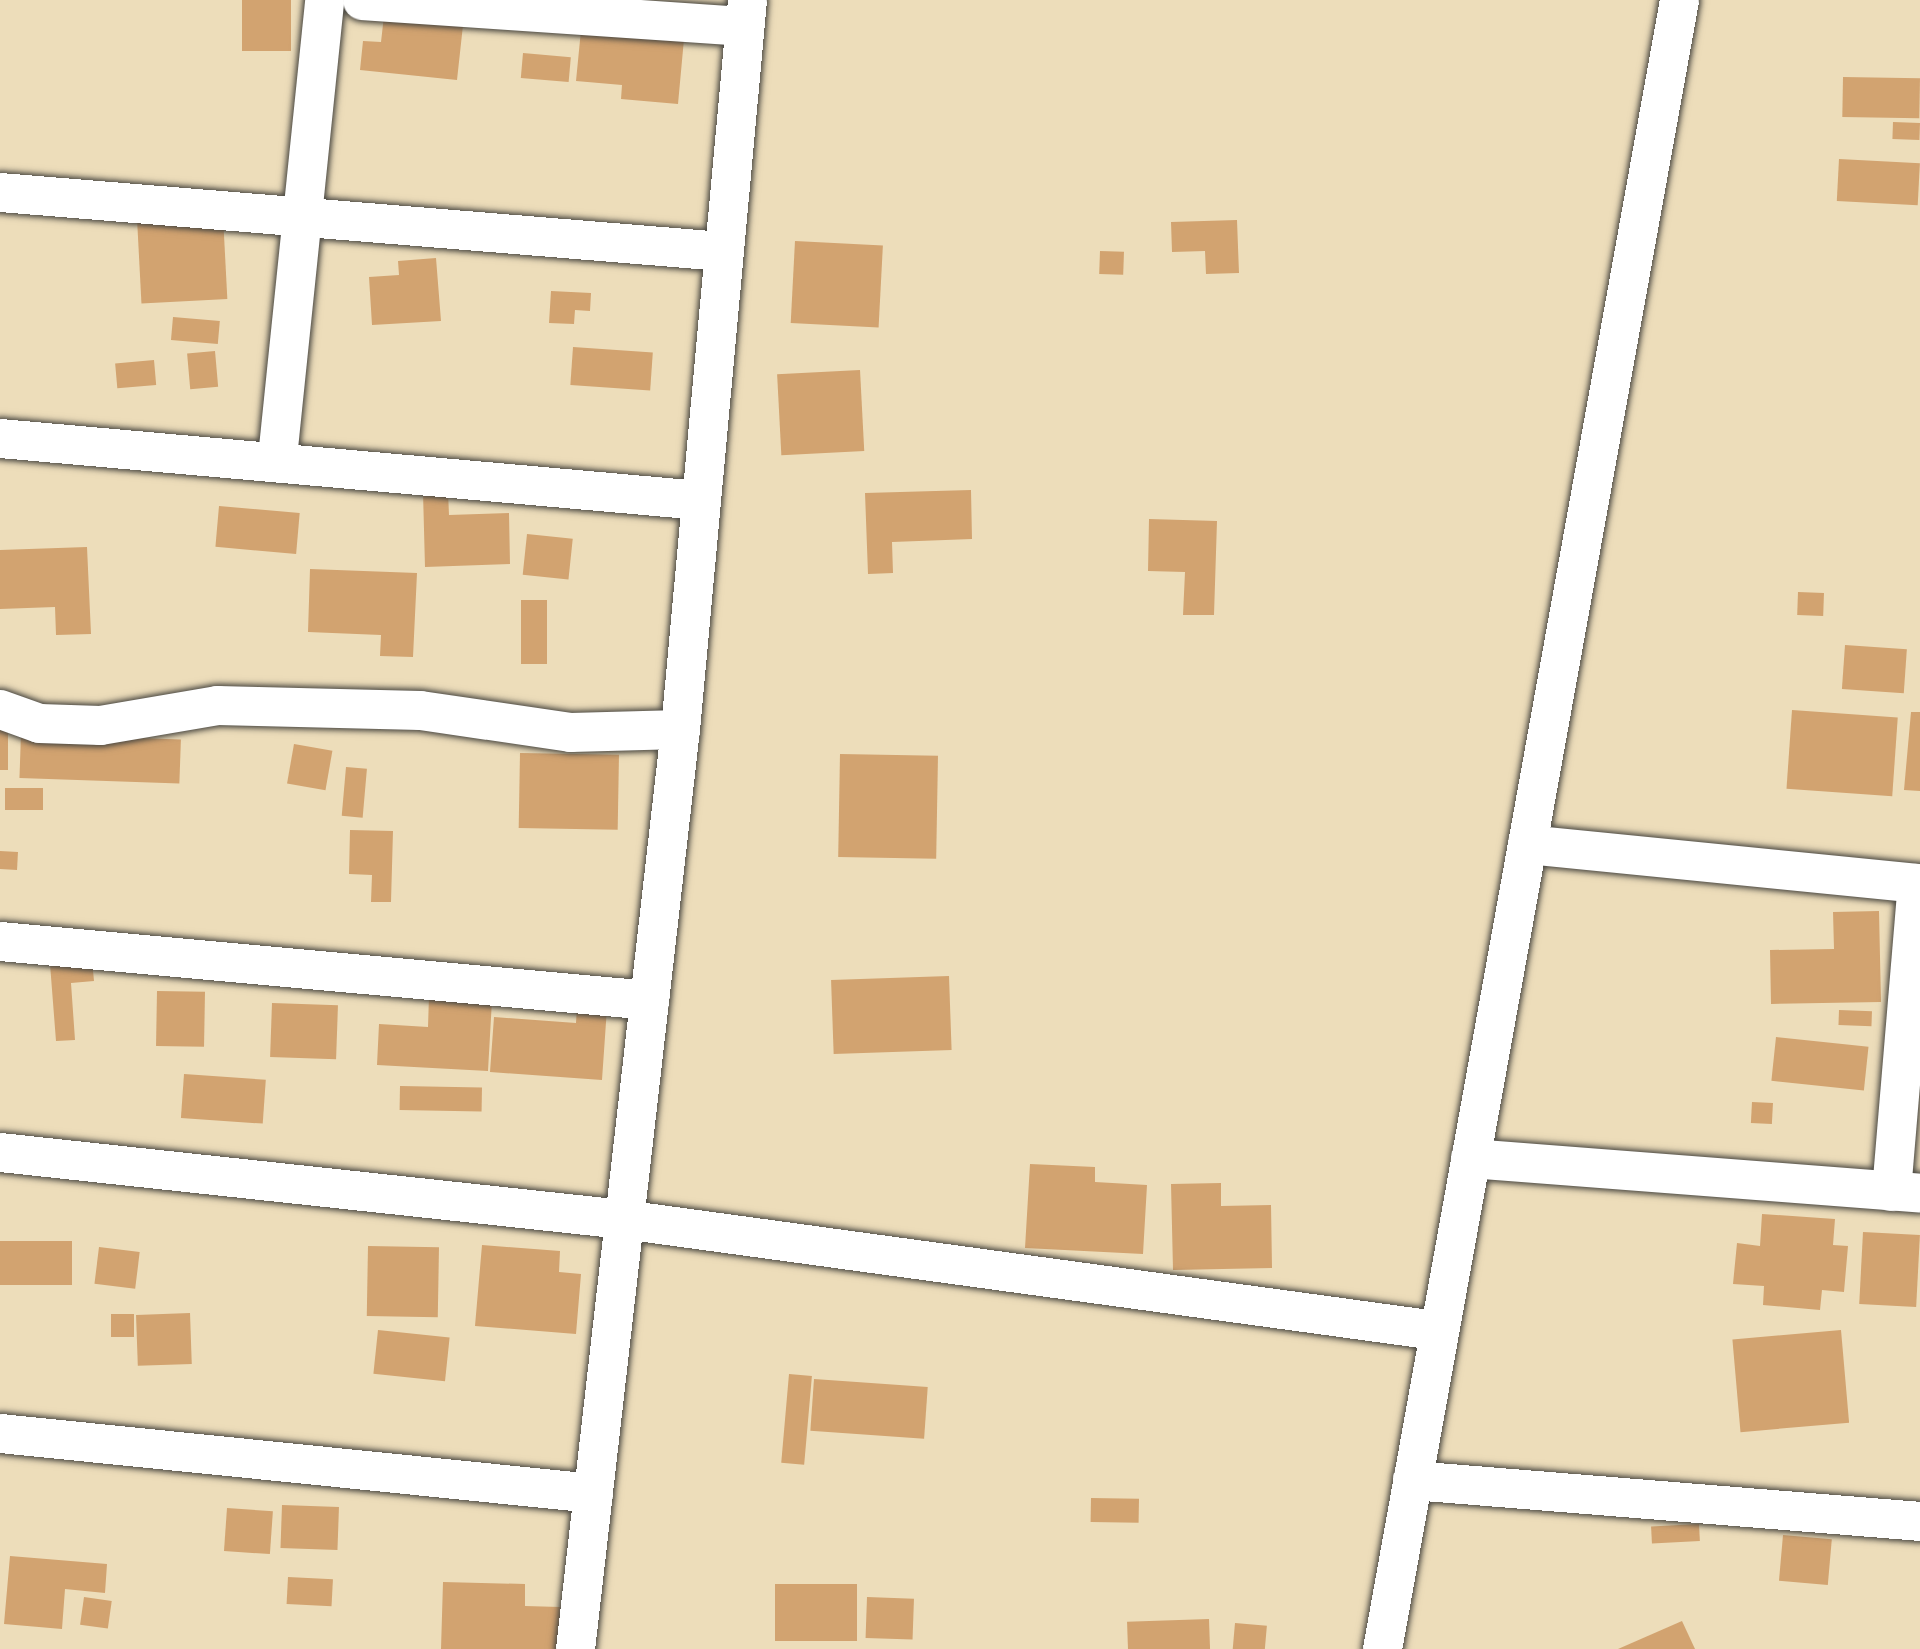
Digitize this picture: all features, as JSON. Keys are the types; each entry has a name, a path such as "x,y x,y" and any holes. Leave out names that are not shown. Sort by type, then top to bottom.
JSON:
{"street":[{"path":"277,457 324,0"},
{"path":"362,0 746,13 680,730 575,1649"},
{"path":"1382,1649 1435,1330 1678,0"},
{"path":"0,192 724,251"},
{"path":"0,438 277,457 700,500"},
{"path":"0,709 39,723 100,725 217,705 420,710 570,731 680,730"},
{"path":"1470,1158 1906,1192 1918,883 1527,844"},
{"path":"0,941 649,1000"},
{"path":"0,1152 623,1219 1435,1330"},
{"path":"0,1433 593,1493"},
{"path":"1412,1480 1920,1521"}],"building":[{"path":"242,0 291,0 291,51 242,51"},
{"path":"385,7 464,16 457,80 360,70 363,41 381,42"},
{"path":"581,30 684,39 678,104 621,99 622,85 576,81"},
{"path":"523,53 571,57 569,82 521,78"},
{"path":"1843,77 1920,78 1919,118 1842,117"},
{"path":"1893,122 1920,123 1919,140 1892,139"},
{"path":"1839,159 1920,163 1918,205 1837,201"},
{"path":"223,216 227,299 141,303 137,221"},
{"path":"1237,220 1239,273 1206,274 1205,251 1172,252 1171,222"},
{"path":"795,241 883,246 879,327 791,323"},
{"path":"1100,251 1124,252 1123,275 1099,274"},
{"path":"436,258 441,321 372,325 369,277 399,275 398,261"},
{"path":"551,291 591,293 590,311 575,310 574,324 549,323"},
{"path":"173,317 220,321 218,344 171,340"},
{"path":"573,347 653,353 650,390 570,385"},
{"path":"215,351 218,387 190,389 187,353"},
{"path":"154,360 156,385 117,388 115,363"},
{"path":"860,370 864,451 781,455 777,374"},
{"path":"971,490 972,539 892,542 893,573 868,574 865,493"},
{"path":"448,491 449,515 509,513 510,564 425,567 423,492"},
{"path":"219,506 300,513 296,554 215,547"},
{"path":"1149,519 1217,521 1214,615 1183,615 1185,572 1148,571"},
{"path":"527,534 573,539 568,580 523,575"},
{"path":"87,547 91,634 56,635 55,607 0,609 0,550"},
{"path":"310,569 417,573 413,657 380,656 381,635 308,632"},
{"path":"1798,592 1824,593 1823,616 1797,615"},
{"path":"521,600 547,600 547,664 521,664"},
{"path":"1845,645 1907,649 1904,693 1842,689"},
{"path":"1792,710 1898,717 1892,796 1786,789"},
{"path":"1911,712 1920,712 1920,791 1904,790"},
{"path":"0,730 8,730 8,770 0,770"},
{"path":"21,734 181,740 179,784 19,778"},
{"path":"294,744 332,751 325,790 287,783"},
{"path":"520,753 619,755 618,830 519,828"},
{"path":"840,754 938,756 936,859 838,857"},
{"path":"346,767 367,769 363,818 342,816"},
{"path":"5,788 43,788 43,810 5,810"},
{"path":"350,830 393,831 391,902 371,902 372,875 349,874"},
{"path":"0,851 18,852 17,870 0,869"},
{"path":"1879,911 1881,1002 1771,1004 1770,950 1834,949 1833,912"},
{"path":"92,960 94,981 71,983 75,1040 56,1041 50,964"},
{"path":"949,976 952,1050 834,1054 831,980"},
{"path":"157,991 205,992 204,1047 156,1046"},
{"path":"429,996 492,1000 488,1071 377,1065 379,1024 428,1027"},
{"path":"272,1003 338,1005 336,1059 270,1057"},
{"path":"577,1006 607,1008 602,1080 490,1072 494,1017 576,1023"},
{"path":"1839,1010 1872,1011 1871,1026 1838,1025"},
{"path":"1776,1037 1868,1047 1864,1090 1771,1081"},
{"path":"184,1074 266,1080 263,1124 181,1118"},
{"path":"400,1086 482,1087 482,1111 400,1110"},
{"path":"1752,1102 1773,1103 1772,1124 1751,1123"},
{"path":"1030,1164 1095,1167 1095,1182 1147,1185 1143,1254 1025,1248"},
{"path":"1221,1183 1221,1206 1271,1205 1272,1268 1173,1270 1171,1184"},
{"path":"1762,1214 1835,1219 1833,1245 1848,1246 1844,1292 1822,1290 1820,1310 1763,1305 1764,1286 1733,1284 1737,1243 1760,1246"},
{"path":"1863,1232 1920,1235 1916,1307 1859,1304"},
{"path":"0,1241 72,1241 72,1285 0,1285"},
{"path":"482,1245 560,1251 559,1272 581,1274 576,1334 475,1326"},
{"path":"368,1246 439,1247 438,1317 367,1316"},
{"path":"99,1247 140,1252 135,1289 94,1284"},
{"path":"190,1313 192,1364 138,1366 136,1315"},
{"path":"111,1314 134,1314 134,1337 111,1337"},
{"path":"378,1330 450,1338 445,1381 373,1374"},
{"path":"1841,1330 1849,1423 1741,1432 1732,1339"},
{"path":"789,1374 812,1376 804,1465 781,1463"},
{"path":"814,1379 928,1387 924,1439 810,1431"},
{"path":"1091,1498 1139,1499 1139,1523 1091,1522"},
{"path":"282,1505 339,1507 337,1550 280,1548"},
{"path":"227,1508 273,1511 270,1554 224,1551"},
{"path":"1699,1524 1700,1541 1652,1543 1651,1527"},
{"path":"1783,1535 1832,1539 1828,1585 1779,1581"},
{"path":"10,1556 107,1564 105,1593 65,1589 62,1629 4,1624"},
{"path":"288,1577 333,1579 332,1606 287,1604"},
{"path":"443,1582 525,1584 525,1606 560,1607 559,1649 441,1649"},
{"path":"775,1584 857,1584 857,1641 775,1641"},
{"path":"84,1597 112,1601 108,1629 80,1625"},
{"path":"867,1597 914,1599 913,1640 866,1638"},
{"path":"1209,1619 1210,1649 1128,1649 1127,1622"},
{"path":"1682,1621 1695,1649 1618,1649"},
{"path":"1235,1623 1267,1626 1265,1649 1233,1649"}]}
